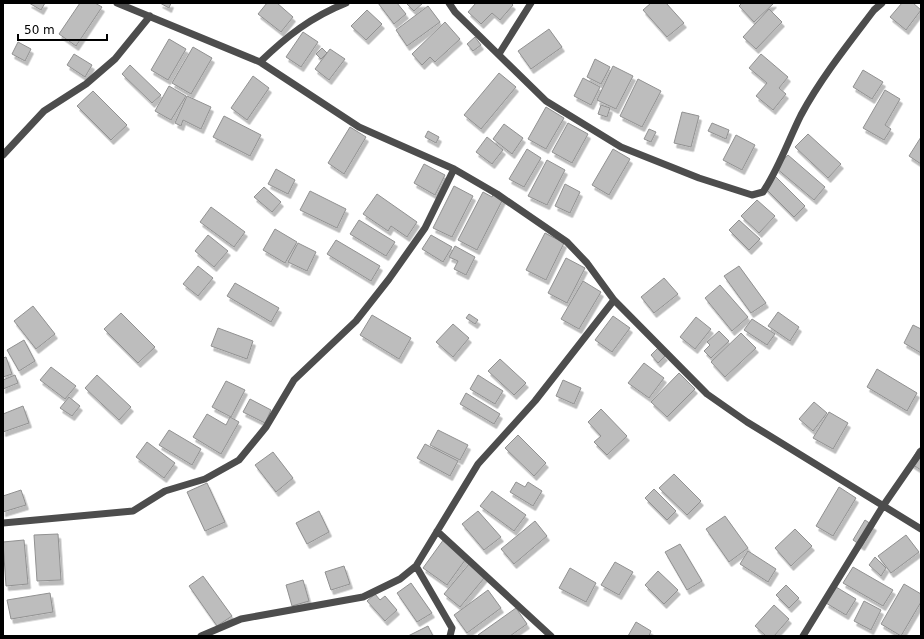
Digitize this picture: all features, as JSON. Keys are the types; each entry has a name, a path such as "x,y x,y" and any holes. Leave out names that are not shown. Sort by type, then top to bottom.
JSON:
{"street":[{"path":"117,3 260,62 359,127 454,169 497,194 567,242 587,263 614,300 707,394 748,422 921,529"},
{"path":"260,62 287,36 324,12 346,3"},
{"path":"449,3 455,12 546,101 621,147 699,178 752,194 763,192 771,180 802,114 838,59 874,10 882,3"},
{"path":"499,54 531,3"},
{"path":"3,155 44,111 86,84 115,59 150,16"},
{"path":"3,523 133,512 165,491 205,480 239,460 266,427 294,380 356,321 389,279 425,228 454,169"},
{"path":"201,636 241,619 364,597 400,579 416,566 478,464 535,401 614,300"},
{"path":"803,636 883,506 921,451"},
{"path":"437,531 551,636"},
{"path":"416,566 452,628 450,636"}],"building":[{"path":"29,3 45,3 41,10"},
{"path":"80,3 95,3 102,7 76,46 59,34"},
{"path":"160,3 171,3 169,8"},
{"path":"267,3 277,3 293,17 281,32 258,14"},
{"path":"378,3 397,3 406,14 394,24"},
{"path":"406,3 423,3 414,11"},
{"path":"476,3 511,3 513,5 500,20 492,13 481,24 468,12"},
{"path":"651,3 666,3 684,23 667,37 643,10"},
{"path":"742,3 774,3 754,22 739,6"},
{"path":"902,3 913,3 921,10 906,30 890,17"},
{"path":"428,6 440,22 407,46 396,30"},
{"path":"769,9 782,22 756,49 743,37"},
{"path":"367,10 382,24 366,40 351,26"},
{"path":"445,22 460,39 435,62 430,57 422,65 412,54"},
{"path":"549,29 562,47 531,69 518,51"},
{"path":"303,32 318,42 301,67 286,57"},
{"path":"475,37 481,45 473,51 467,44"},
{"path":"169,39 186,49 168,80 151,70"},
{"path":"18,42 31,49 25,61 12,54"},
{"path":"193,47 212,58 191,94 172,83"},
{"path":"322,48 327,53 321,59 316,54"},
{"path":"330,49 345,59 329,80 315,69"},
{"path":"74,54 92,65 85,77 67,65"},
{"path":"761,54 788,77 779,88 786,94 773,110 756,96 767,83 749,68"},
{"path":"595,59 610,67 601,84 587,77"},
{"path":"130,65 161,95 152,103 122,74"},
{"path":"613,66 633,76 616,109 597,100"},
{"path":"863,70 883,82 872,99 853,87"},
{"path":"499,73 516,87 481,129 464,115"},
{"path":"253,76 269,88 247,120 231,108"},
{"path":"583,78 600,87 591,105 574,96"},
{"path":"638,79 661,91 642,127 620,116"},
{"path":"169,86 186,96 171,120 155,111"},
{"path":"885,90 900,99 885,125 891,129 884,140 863,128"},
{"path":"93,91 127,125 111,140 77,106"},
{"path":"187,96 211,107 201,129 183,120 181,126 175,123"},
{"path":"601,105 610,108 607,117 598,114"},
{"path":"546,107 564,118 546,149 528,139"},
{"path":"682,112 699,116 691,147 674,143"},
{"path":"224,116 261,135 250,156 213,137"},
{"path":"568,123 588,134 572,163 552,152"},
{"path":"712,123 729,130 726,139 708,131"},
{"path":"504,124 523,138 512,154 493,139"},
{"path":"350,127 366,137 344,174 328,163"},
{"path":"649,129 656,132 651,142 644,139"},
{"path":"428,131 439,137 436,143 425,137"},
{"path":"808,134 841,164 828,178 795,147"},
{"path":"736,135 755,145 742,170 723,160"},
{"path":"487,137 503,150 492,164 476,152"},
{"path":"921,137 921,164 909,156"},
{"path":"527,149 541,158 524,187 509,179"},
{"path":"613,149 630,159 609,195 592,185"},
{"path":"788,155 825,187 814,200 776,168"},
{"path":"547,160 565,170 547,205 528,196"},
{"path":"424,164 445,175 435,195 414,183"},
{"path":"276,169 295,180 288,194 268,184"},
{"path":"774,175 805,206 794,217 763,186"},
{"path":"565,184 580,192 570,213 555,206"},
{"path":"454,186 473,196 452,237 433,228"},
{"path":"264,187 281,202 272,212 254,197"},
{"path":"310,191 346,209 337,228 300,210"},
{"path":"483,192 492,197 493,194 503,199 477,250 458,240"},
{"path":"377,194 417,222 407,237 391,226 388,231 363,214"},
{"path":"757,200 775,216 759,233 741,216"},
{"path":"211,207 245,232 234,247 200,222"},
{"path":"359,220 395,242 386,256 350,234"},
{"path":"739,220 760,239 749,250 729,230"},
{"path":"275,229 297,242 285,263 263,250"},
{"path":"545,233 564,243 546,280 526,270"},
{"path":"208,235 228,251 214,267 195,251"},
{"path":"431,235 452,247 443,262 422,249"},
{"path":"336,240 380,266 371,281 327,254"},
{"path":"298,243 316,252 307,271 288,262"},
{"path":"455,246 475,257 466,275 454,269 458,261 449,257"},
{"path":"566,258 585,268 567,303 548,293"},
{"path":"198,266 213,278 198,296 183,284"},
{"path":"739,266 766,303 751,313 724,276"},
{"path":"664,278 678,294 654,313 641,297"},
{"path":"583,281 601,292 579,329 561,319"},
{"path":"235,283 279,308 271,322 227,296"},
{"path":"720,285 748,317 732,331 705,298"},
{"path":"33,306 55,334 36,349 14,321"},
{"path":"778,312 799,327 790,341 768,326"},
{"path":"121,313 155,347 138,363 104,329"},
{"path":"469,314 478,320 475,324 466,318"},
{"path":"372,315 411,338 399,359 360,335"},
{"path":"613,316 630,328 612,352 595,340"},
{"path":"696,317 711,329 695,349 680,337"},
{"path":"752,319 775,334 767,345 744,330"},
{"path":"453,324 469,338 453,357 436,342"},
{"path":"913,325 921,329 921,353 904,343"},
{"path":"218,328 253,341 247,359 211,346"},
{"path":"719,331 729,341 711,358 704,351 710,345 707,342"},
{"path":"741,333 756,348 725,377 711,362"},
{"path":"24,340 35,361 19,371 7,350"},
{"path":"658,348 665,356 658,363 651,355"},
{"path":"6,357 12,374 3,377 3,358"},
{"path":"500,359 526,383 514,395 488,371"},
{"path":"644,363 664,378 649,398 628,383"},
{"path":"51,367 76,386 65,399 40,380"},
{"path":"877,369 917,393 907,411 867,387"},
{"path":"679,373 695,389 667,417 651,402"},
{"path":"15,375 18,383 3,389 3,380"},
{"path":"97,375 131,407 119,420 85,388"},
{"path":"478,375 503,391 495,404 470,389"},
{"path":"563,380 581,388 574,404 556,396"},
{"path":"226,381 245,390 231,417 212,407"},
{"path":"466,393 500,414 494,424 460,404"},
{"path":"69,397 80,406 72,416 60,408"},
{"path":"250,399 271,410 265,423 243,412"},
{"path":"814,402 827,413 813,431 799,419"},
{"path":"23,406 29,423 3,432 3,414"},
{"path":"601,409 627,436 607,455 594,442 601,436 588,422"},
{"path":"829,412 848,423 833,449 813,438"},
{"path":"207,414 226,425 230,417 239,422 221,454 193,437"},
{"path":"169,430 201,449 192,465 159,445"},
{"path":"438,430 468,445 460,460 430,445"},
{"path":"518,435 546,463 534,476 505,448"},
{"path":"147,442 175,463 164,478 136,457"},
{"path":"425,444 458,461 450,476 417,458"},
{"path":"918,449 921,450 921,470 910,463"},
{"path":"273,452 293,478 276,492 255,465"},
{"path":"674,474 701,501 687,515 659,488"},
{"path":"516,482 525,487 528,482 542,491 533,506 510,492"},
{"path":"207,483 225,522 205,531 187,492"},
{"path":"839,487 856,498 833,536 816,526"},
{"path":"654,489 676,511 667,520 645,498"},
{"path":"21,490 26,505 3,512 3,496"},
{"path":"492,491 526,515 514,531 480,506"},
{"path":"319,511 329,532 307,544 296,523"},
{"path":"478,511 501,537 484,550 462,524"},
{"path":"725,516 748,548 729,562 706,529"},
{"path":"865,520 874,526 862,546 853,540"},
{"path":"535,521 547,536 514,564 501,549"},
{"path":"795,529 812,546 791,566 775,548"},
{"path":"58,534 61,580 37,581 34,535"},
{"path":"906,535 919,552 891,573 878,556"},
{"path":"444,539 468,556 447,585 423,568"},
{"path":"24,540 28,584 6,586 3,542"},
{"path":"680,544 702,581 687,590 665,552"},
{"path":"748,551 776,569 768,582 740,564"},
{"path":"875,557 886,568 881,576 869,565"},
{"path":"615,562 633,572 619,595 601,585"},
{"path":"469,564 485,577 460,607 444,594"},
{"path":"344,566 350,584 331,590 325,572"},
{"path":"853,567 893,590 883,606 843,583"},
{"path":"570,568 596,583 586,602 559,588"},
{"path":"658,571 678,590 664,604 645,585"},
{"path":"203,576 232,616 217,626 189,586"},
{"path":"303,580 309,601 292,606 286,585"},
{"path":"411,583 432,613 417,622 397,593"},
{"path":"904,584 921,594 921,602 901,636 881,624"},
{"path":"786,585 799,598 789,608 776,595"},
{"path":"836,587 856,599 846,615 826,603"},
{"path":"488,590 501,608 467,633 454,615"},
{"path":"50,593 53,612 11,619 7,600"},
{"path":"375,594 380,600 385,596 397,610 385,621 367,601"},
{"path":"864,601 881,610 871,630 854,621"},
{"path":"774,605 789,619 774,636 766,636 755,626"},
{"path":"516,608 527,624 510,636 478,635"},
{"path":"636,622 651,631 649,636 628,636"},
{"path":"428,626 433,636 408,636"}]}
